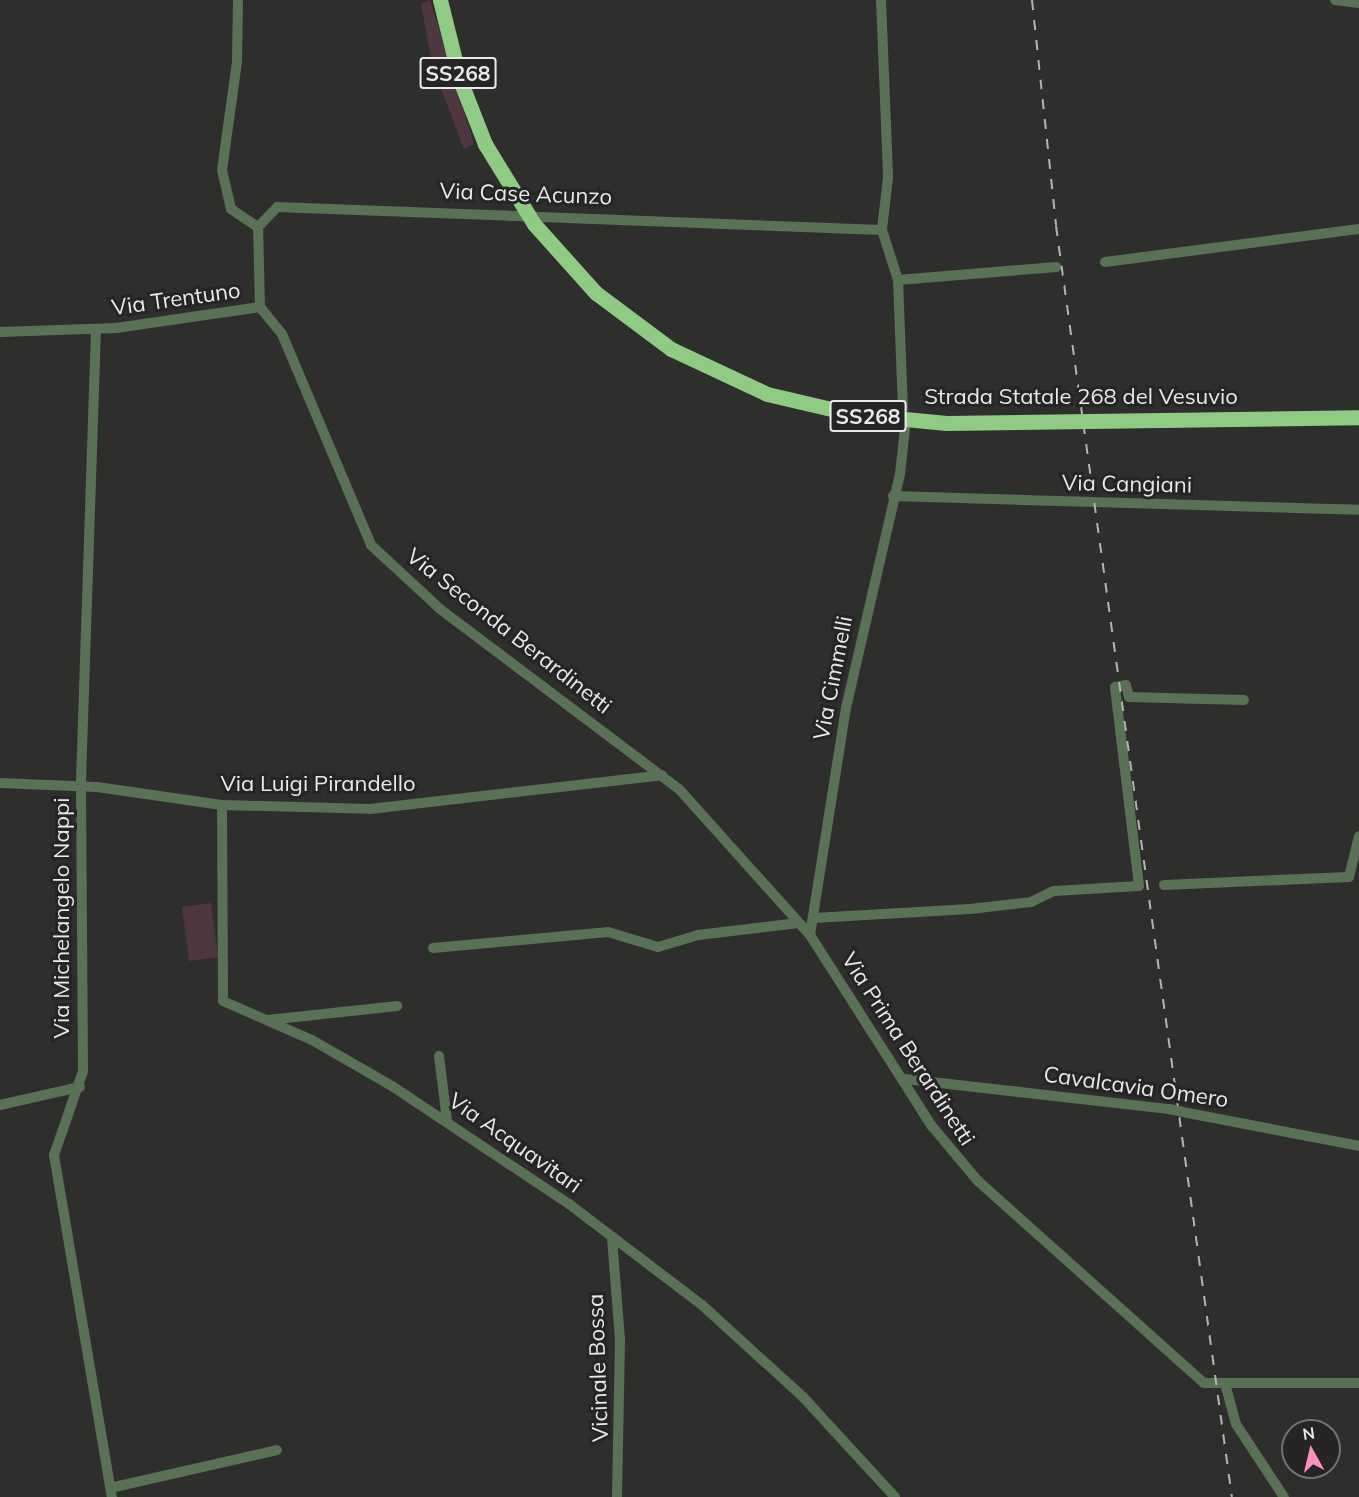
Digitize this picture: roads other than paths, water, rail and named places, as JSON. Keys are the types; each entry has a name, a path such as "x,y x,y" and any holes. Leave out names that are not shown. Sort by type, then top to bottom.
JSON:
{"highway":[{"name":"Strada Statale 268 del Vesuvio","path":"440,0 460,80 485,144 534,224 596,293 671,349 767,394 853,414 947,423 1359,417"}],"street":[{"path":"238,0 237,62 222,170 231,209 258,227 260,307"},
{"path":"881,0 888,177 882,230 898,280 903,409"},
{"path":"1335,0 1359,3"},
{"name":"Via Case Acunzo","path":"258,227 277,207 310,204 882,230"},
{"path":"1105,262 1359,230"},
{"path":"898,280 1056,267"},
{"name":"Via Trentuno","path":"0,332 96,329 260,307"},
{"name":"Via Seconda Berardinetti","path":"260,307 282,334 371,545 440,609 662,774"},
{"name":"Via Michelangelo Nappi","path":"96,329 81,785 80,1087 57,1137 54,1163 111,1492"},
{"name":"Via Cimmelli","path":"810,935 846,708 894,496 905,429"},
{"name":"Via Cangiani","path":"894,496 1359,510"},
{"path":"814,918 1031,903 1053,891 1139,886 1114,687 1126,685 1129,697 1244,700"},
{"name":"Via Luigi Pirandello","path":"0,783 81,785 222,805 414,806 662,774"},
{"name":"Via Prima Berardinetti","path":"662,774 810,935 905,1079 953,1157 1173,1350 1197,1379 1226,1387 1359,1383"},
{"name":"Via Acquavitari","path":"222,805 221,993 229,1004 268,1020 447,1120 612,1238 702,1305 778,1373 895,1497"},
{"path":"1164,885 1349,877 1359,836"},
{"path":"433,948 608,932 658,947 698,935 798,923"},
{"path":"268,1020 397,1006"},
{"path":"439,1056 447,1120"},
{"name":"Cavalcavia Omero","path":"905,1079 1169,1109 1359,1146"},
{"path":"0,1105 80,1087"},
{"name":"Vicinale Bossa","path":"612,1238 620,1362 617,1497"},
{"path":"1226,1387 1236,1424 1284,1497"},
{"path":"111,1492 277,1450"}],"railway":[{"path":"1032,0 1056,226 1232,1497"}]}
